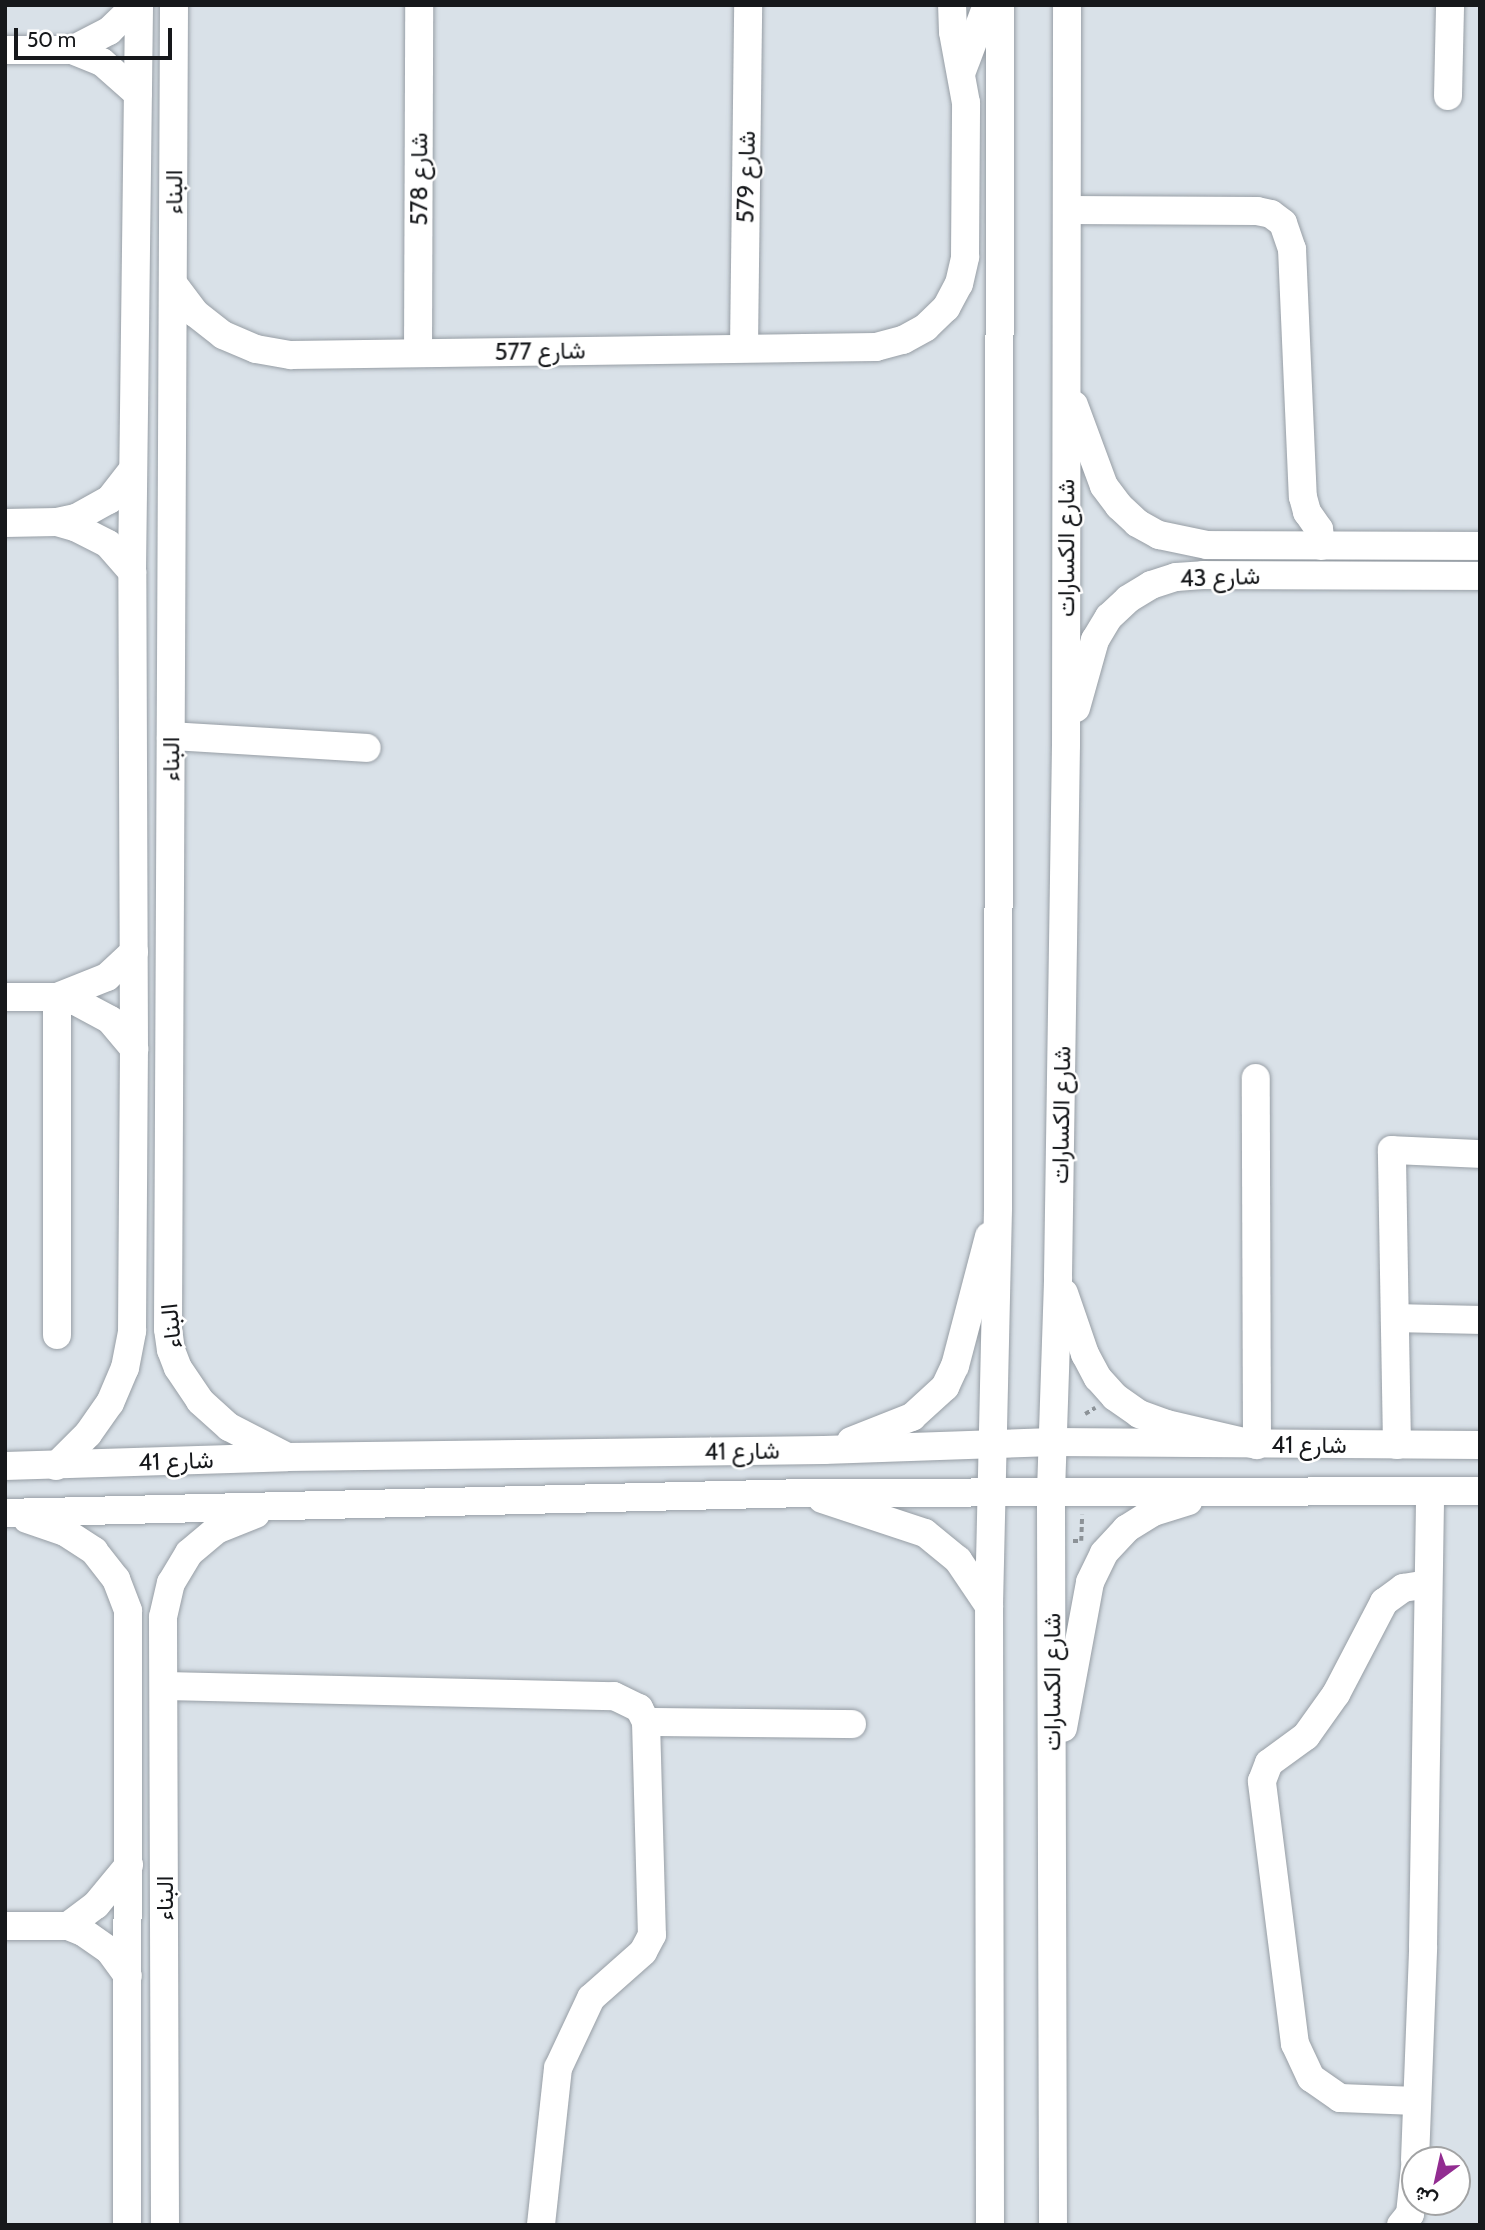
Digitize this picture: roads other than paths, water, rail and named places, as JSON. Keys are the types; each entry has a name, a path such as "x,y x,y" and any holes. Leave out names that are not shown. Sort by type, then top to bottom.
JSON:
{"street":[{"path":"72,50 109,31 138,5"},
{"name":"البناء","path":"56,1466 88,1434 110,1403 130,1350 134,1049 132,471 138,5"},
{"name":"البناء","path":"174,5 168,1329 171,1350 188,1385 214,1415 245,1436 287,1457"},
{"name":"شارع 578","path":"418,353 419,5"},
{"name":"شارع 579","path":"744,348 748,5"},
{"path":"952,5 953,32 962,72"},
{"path":"962,72 987,5"},
{"path":"990,2225 989,1606 998,1207 1000,5"},
{"name":"شارع الكسارات","path":"1053,2225 1051,1492 1058,1277 1066,745 1067,5"},
{"path":"1448,96 1450,5"},
{"path":"5,50 72,50 102,62 138,94"},
{"name":"شارع 577","path":"174,285 205,321 223,335 256,349 291,355 876,347 903,340 926,327 946,308 959,284 965,257 966,103 962,72"},
{"path":"1067,210 1257,211 1271,214 1283,223 1292,249 1303,497 1307,513 1319,529 1321,546"},
{"name":"شارع 43","path":"1066,381 1093,464 1104,486 1119,506 1137,523 1158,535 1182,543 1480,546"},
{"path":"57,522 93,510 108,500 132,471"},
{"path":"5,523 57,522 75,527 108,544 132,572"},
{"name":"شارع 43","path":"1066,745 1095,640 1109,617 1128,599 1151,585 1177,577 1203,575 1480,576"},
{"path":"171,736 367,748"},
{"path":"5,997 57,997 74,993 107,977 134,952"},
{"path":"57,997 75,1002 110,1020 134,1049"},
{"path":"57,997 57,1335"},
{"path":"1058,1277 1085,1354 1098,1378 1115,1397 1139,1414 1167,1424 1257,1445 1256,1078"},
{"path":"1397,1445 1392,1150 1480,1154"},
{"path":"824,1450 912,1417 944,1387 955,1366 976,1276 998,1207"},
{"path":"1395,1318 1480,1320"},
{"name":"شارع 41","path":"5,1466 287,1457 824,1450 1053,1442 1480,1444"},
{"path":"1415,2146 1423,1947 1430,1490"},
{"name":"شارع 41","path":"8,1513 806,1493 1480,1491"},
{"path":"806,1493 925,1534 958,1560 989,1606"},
{"path":"1052,1776 1074,1677 1090,1582 1104,1553 1126,1529 1153,1512 1214,1493"},
{"name":"البناء","path":"165,2225 163,1617 166,1600 179,1567 189,1553 216,1530 277,1506"},
{"name":"البناء","path":"8,1513 80,1540 106,1564 123,1594 130,1629 127,2225"},
{"path":"1416,2101 1340,2098 1311,2078 1295,2044 1262,1781 1269,1763 1306,1736 1336,1694 1384,1602 1403,1588 1428,1584"},
{"path":"165,1686 614,1696 639,1708 646,1722 652,1935 643,1952 591,1998 558,2068 541,2225"},
{"path":"646,1722 852,1724"},
{"path":"68,1926 103,1899 129,1864"},
{"path":"5,1926 68,1926 97,1940 120,1962 128,1976"}]}
